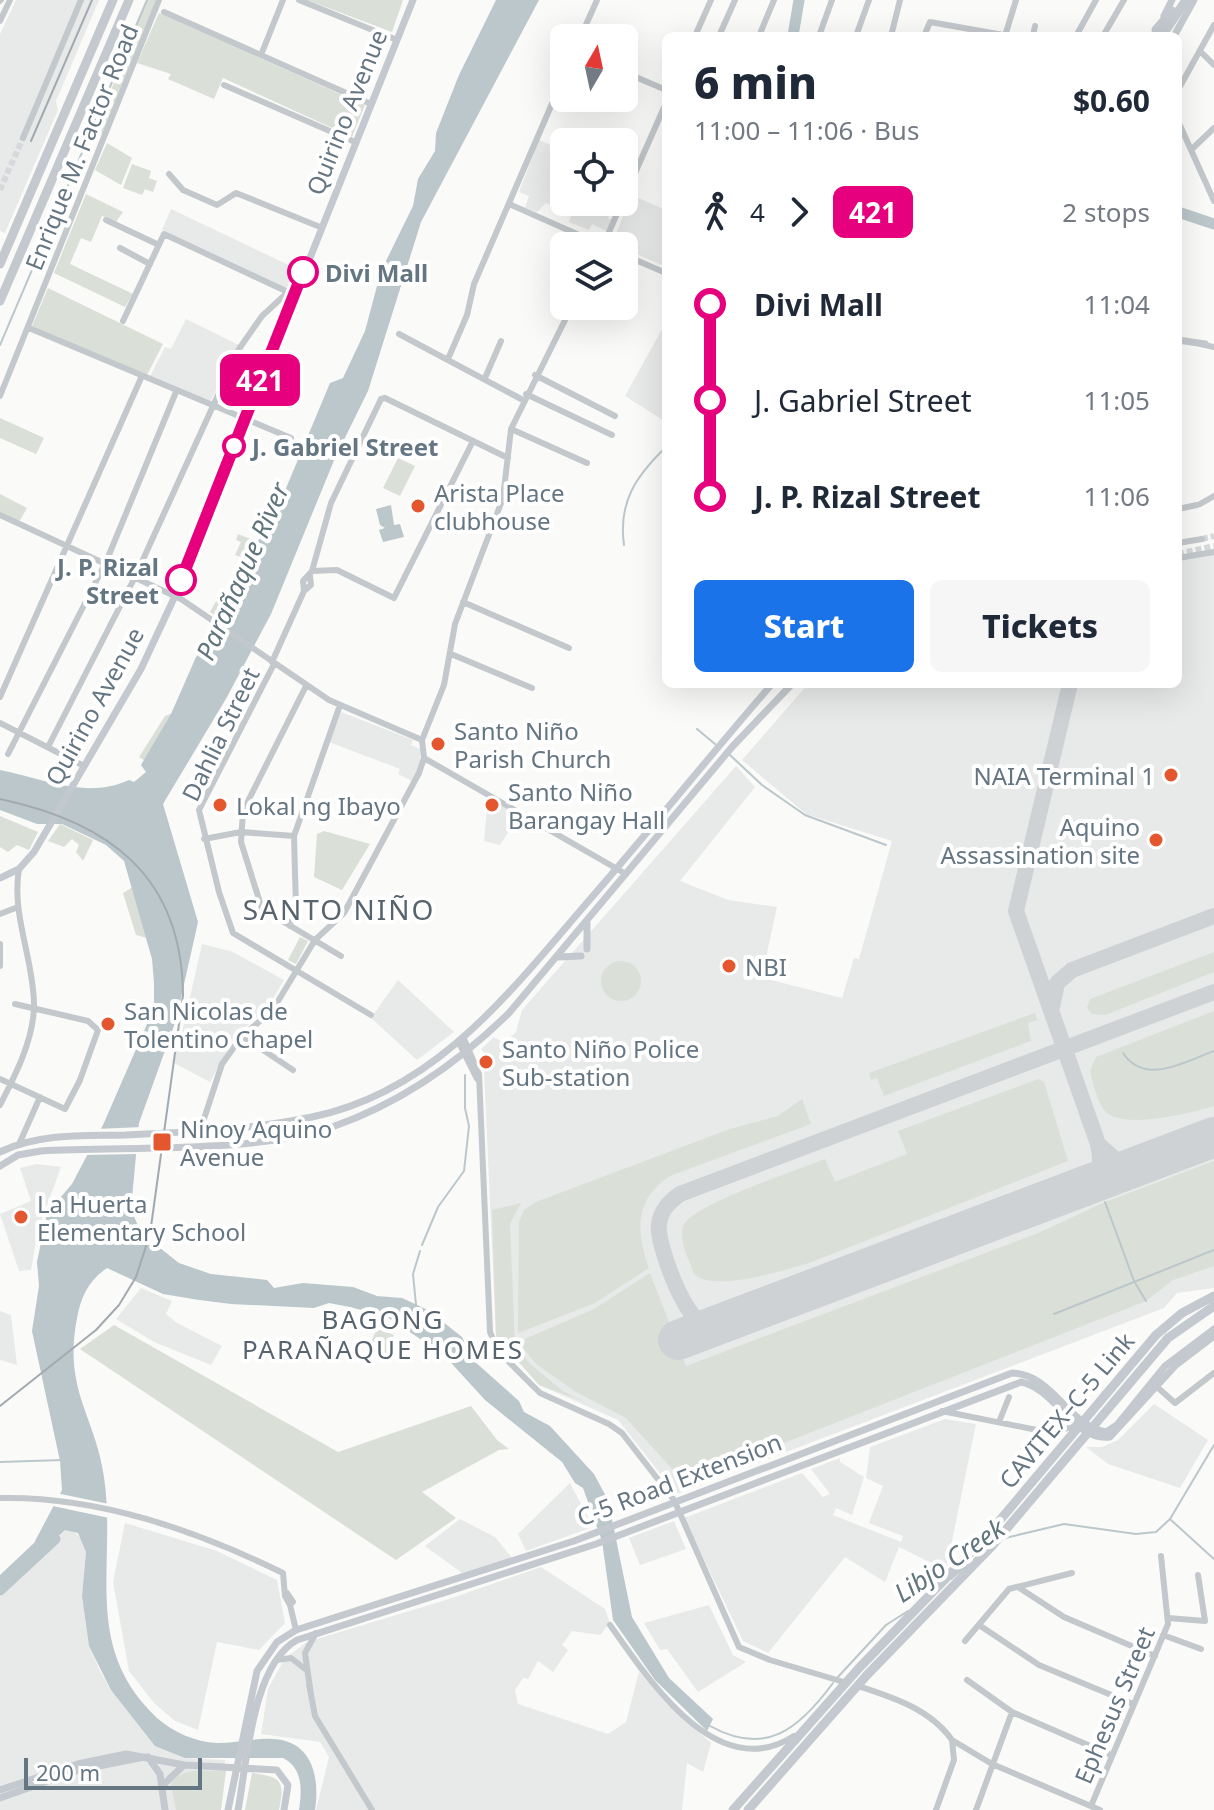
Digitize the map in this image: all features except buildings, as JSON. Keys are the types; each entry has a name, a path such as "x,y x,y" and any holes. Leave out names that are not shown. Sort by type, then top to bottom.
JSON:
{"highway":[{"path":"0,264 113,0"},
{"path":"0,301 129,0"},
{"path":"1158,32 1179,0"},
{"path":"1158,32 1172,11"},
{"name":"CAVITEX–C-5 Link","path":"748,1810 867,1675 992,1546 1162,1344 1214,1296"},
{"name":"CAVITEX–C-5 Link","path":"733,1810 859,1668 975,1549 1156,1335 1194,1312 1214,1306"}],"main road":[{"name":"Quirino Avenue","path":"0,878 19,869 42,840 140,669 175,596 291,294 413,0"},
{"path":"1176,32 1194,0"},
{"path":"1182,342 1205,344"},
{"path":"0,1152 20,1142 58,1138 200,1131 287,1122 359,1102 408,1077 461,1041 515,988 769,688"},
{"path":"0,1166 18,1155 59,1150 289,1136 329,1128 396,1099 467,1052 509,1013 722,758 788,688"},
{"path":"587,949 588,919"},
{"path":"557,957 581,956"},
{"path":"287,1122 289,1136"},
{"name":"C-5 Road Extension","path":"228,1810 249,1706 262,1660 277,1642 296,1630 446,1585 594,1534 674,1500 1012,1373 1036,1380 1082,1420 1106,1432 1117,1425 1171,1361 1214,1329"},
{"path":"1078,1425 1097,1436 1110,1437 1182,1360 1214,1336"},
{"name":"C-5 Road Extension","path":"274,1662 289,1644 316,1633 449,1594 596,1544 1023,1382 1046,1394 1078,1425"},
{"path":"446,1585 449,1594"},
{"path":"238,1810 258,1707 274,1662"},
{"path":"0,1790 90,1760 126,1754 184,1765 277,1770 288,1785 284,1810"},
{"path":"147,1756 158,1769 165,1810"},
{"path":"0,1798 79,1770 147,1756"},
{"path":"162,1786 184,1765"}],"street":[{"path":"0,21 10,0"},
{"path":"23,138 81,0"},
{"name":"Enrique M. Factor Road","path":"0,396 159,0"},
{"path":"261,55 283,0"},
{"path":"299,0 397,40"},
{"path":"586,24 597,0"},
{"path":"697,32 711,0"},
{"path":"721,32 735,0"},
{"path":"761,32 774,0"},
{"path":"820,32 832,0"},
{"path":"857,32 869,0"},
{"path":"892,32 900,0"},
{"path":"1008,32 1016,0"},
{"path":"1078,32 1096,0"},
{"path":"1105,32 1124,0"},
{"path":"164,12 371,104"},
{"path":"925,32 927,22 972,32"},
{"path":"1182,83 1214,25"},
{"path":"946,32 947,26"},
{"path":"1034,32 1035,26"},
{"path":"1200,51 1214,65"},
{"path":"638,78 662,88"},
{"path":"224,85 355,142"},
{"path":"448,359 467,315 474,284 550,109"},
{"path":"638,166 662,112"},
{"path":"1191,150 1214,128"},
{"path":"1182,130 1214,201"},
{"path":"169,174 183,190 217,205 236,193 320,227"},
{"path":"509,204 571,232"},
{"path":"106,220 159,245"},
{"path":"48,747 135,577 239,349 262,316 291,294 164,234 123,321"},
{"path":"120,248 150,264"},
{"path":"638,261 662,271"},
{"path":"200,1131 214,1080 242,1036 272,1011 315,940 344,913 391,829 424,758 422,740 444,685 455,624 503,498 511,429 535,375 566,320"},
{"path":"29,328 141,378 291,438"},
{"path":"399,334 525,397 612,435"},
{"path":"485,378 501,341"},
{"path":"1205,344 1214,347"},
{"path":"535,375 615,416"},
{"path":"0,697 141,378"},
{"path":"8,754 106,562 176,392"},
{"name":"Dahlia Street","path":"371,1015 237,936 229,928 204,839 200,806 273,663 304,591 303,581 311,574 331,503 381,399 385,398 472,443"},
{"path":"511,429 587,463"},
{"path":"311,574 337,570 394,598 472,443 508,458"},
{"path":"1182,508 1214,496"},
{"path":"0,515 175,596 306,686 340,705 422,740"},
{"path":"1182,542 1202,539"},
{"path":"1182,557 1214,552"},
{"path":"463,602 569,648"},
{"path":"451,654 532,688"},
{"path":"306,686 248,795 241,832 254,894 262,909 341,956"},
{"path":"290,926 296,909 294,836 340,705"},
{"path":"0,723 84,766"},
{"path":"424,758 626,874"},
{"path":"204,839 241,832 294,836"},
{"path":"0,1105 26,1043 34,1006 18,907 19,869"},
{"path":"0,914 18,907"},
{"path":"0,944 0,966"},
{"path":"0,1079 65,1109 80,1080 98,1030 88,1021 15,1004"},
{"path":"242,1036 293,1070"},
{"path":"461,1041 477,1079 491,1339 498,1351 540,1393 615,1427 674,1500 739,1647 905,1703 937,1724 952,1740 992,1764 1100,1810"},
{"path":"20,1142 40,1097"},
{"path":"1156,1386 1175,1403 1214,1373"},
{"path":"999,1422 1009,1397"},
{"path":"942,1411 1052,1433 1078,1425"},
{"path":"0,1498 44,1497 151,1520 242,1553 283,1573 287,1593 292,1599 290,1605 296,1630"},
{"path":"1161,1556 1168,1618 1205,1622 1198,1575"},
{"path":"965,1641 1000,1596 1018,1587 1072,1573"},
{"path":"1018,1587 1064,1617 1155,1656"},
{"name":"Ephesus Street","path":"1091,1806 1168,1618"},
{"path":"610,1625 637,1666 675,1708 702,1733 734,1745 755,1747 788,1740 835,1709 853,1684"},
{"path":"979,1625 1039,1665 1133,1704"},
{"path":"316,1633 306,1649 306,1671 315,1716 372,1810"},
{"path":"1163,1635 1201,1649"},
{"path":"274,1662 291,1658 306,1671"},
{"path":"967,1680 1012,1712 1111,1755"},
{"path":"976,1810 1012,1712"},
{"path":"936,1810 954,1760 952,1740"}],"shaded area":[{"path":"16,0 99,0 56,101 58,110 5,233 0,231 0,34"},
{"path":"147,0 156,0 105,135 95,130"},
{"path":"307,0 403,0 392,32"},
{"path":"496,0 539,0 421,222 368,391 335,458 271,614 227,697 163,804 198,922 176,1020 139,1123 131,1209 141,1233 179,1263 211,1274 267,1280 274,1288 303,1283 353,1287 377,1296 402,1298 428,1310 462,1337 474,1361 519,1401 524,1412 550,1426 594,1474 608,1500 632,1617 669,1678 713,1719 707,1731 655,1680 613,1620 602,1541 583,1488 575,1483 562,1462 485,1400 443,1354 387,1317 350,1307 329,1303 314,1308 199,1300 163,1294 107,1268 90,1284 81,1303 74,1364 104,1477 107,1604 110,1634 118,1663 133,1691 157,1718 185,1735 217,1743 272,1739 297,1746 311,1763 316,1786 315,1810 299,1810 301,1787 298,1774 283,1758 185,1758 155,1746 111,1690 89,1646 82,1596 86,1552 78,1533 65,1530 0,1588 0,1575 34,1543 62,1490 60,1461 32,1331 39,1286 37,1262 47,1213 72,1184 103,1125 154,1008 154,983 152,959 124,861 106,845 62,824 37,824 0,810 0,770 80,788 113,786 129,780 134,782 146,772 141,765 171,714 196,657 216,633 242,585 259,539 266,536 330,383 343,378 365,331 381,271 413,206 418,179 435,151 436,133 459,75"},
{"path":"159,13 365,105 352,137 223,78 214,99 168,79 171,74 137,63"},
{"path":"539,140 550,144 550,205 546,203 537,212 525,208 529,196 519,192"},
{"path":"107,143 132,158 121,185 95,170"},
{"path":"132,164 151,171 149,178 157,181 153,192 145,189 142,195 123,188"},
{"path":"86,194 123,212 116,222 102,216 91,242 81,238 70,264 133,294 125,307 54,273"},
{"path":"638,198 662,209 662,265 638,255 638,232 617,232 623,216 638,216"},
{"name":"Divi Mall","path":"171,209 299,270 290,291 162,230"},
{"path":"571,216 609,216 611,220 606,231 592,224 589,230 569,222"},
{"path":"48,288 163,344 146,377 32,326"},
{"path":"186,319 239,345 210,402 149,378 165,347 171,349"},
{"path":"662,329 662,419 625,396"},
{"path":"0,418 44,438 36,454 0,438"},
{"path":"398,458 415,466 400,496 383,488"},
{"path":"0,494 27,508 19,522 0,513"},
{"path":"391,505 394,525 400,524 404,537 383,542 379,530 385,528 380,525 376,509"},
{"path":"238,534 256,541 255,545 247,545 254,554 249,568 238,566 241,557 235,555 241,542 236,540"},
{"path":"1214,552 1214,1288 1177,1293 1164,1308 676,1494 618,1420 539,1385 496,1336 484,1070 493,1062 481,1049 494,1037 504,1043 516,1032 522,1010 736,766 755,787 680,881 728,900 777,907 763,971 771,980 842,998 854,958 859,959 892,841 806,814 742,760 805,688 1182,688 1182,558"},
{"path":"223,589 241,598 224,621 210,612"},
{"path":"341,712 413,740 411,745 420,749 420,768 414,782 398,774 400,769 329,742"},
{"path":"173,713 150,764 139,757 165,716"},
{"path":"488,796 518,817 500,845 484,841"},
{"path":"0,816 38,832 29,850 17,845 8,852 0,847"},
{"path":"60,824 93,840 83,861 76,852 79,845 72,839 64,847 48,841"},
{"path":"324,831 370,844 342,890 314,877 317,834"},
{"path":"133,887 147,938 136,935 123,893"},
{"path":"300,937 308,941 296,964 288,960"},
{"path":"202,944 233,952 284,980 267,1009 235,1036 210,1082 172,1062 180,1042"},
{"path":"1214,952 1214,972 1105,1015 1092,1014 1087,1008 1090,999"},
{"path":"621,961 635,967 641,981 635,995 621,1001 607,995 601,981 607,967"},
{"path":"398,980 454,1032 417,1060 371,1018"},
{"path":"1214,1011 1214,1106 1144,1120 1116,1118 1107,1113 1098,1099 1090,1071 1096,1057"},
{"path":"1035,1013 1037,1020 1028,1023 1031,1041 884,1096 877,1078 871,1080 869,1073"},
{"path":"1038,1079 1044,1082 1068,1161 809,1263 733,1281 704,1279 694,1274 683,1244 682,1231 690,1218 705,1208 825,1159 835,1182 907,1154 898,1131"},
{"path":"802,1099 811,1124 672,1175 660,1184 645,1204 641,1216 641,1241 649,1268 595,1303 518,1333 519,1222 524,1210 536,1202 730,1129 778,1116"},
{"path":"1214,1161 1214,1266 1173,1280 1146,1301 684,1482 626,1418 576,1392 536,1364 518,1342 594,1309 650,1273 686,1366 1036,1234 1105,1202"},
{"name":"La Huerta Elementary School","path":"37,1164 61,1167 38,1230 31,1270 19,1271 0,1214 31,1201 20,1168"},
{"path":"521,1203 510,1224 515,1345 530,1364 563,1391 585,1402 539,1385 496,1336 492,1210"},
{"path":"141,1288 172,1301 166,1314 177,1323 222,1346 211,1365 154,1342 116,1319"},
{"path":"0,1311 11,1315 17,1365 0,1360"},
{"path":"114,1325 338,1452 471,1406 497,1440 509,1449 499,1450 422,1492 456,1518 396,1560 80,1349"},
{"path":"377,1329 394,1335 383,1360 366,1353"},
{"path":"1154,1404 1208,1440 1180,1488 1108,1464 1086,1447 1102,1447 1118,1440"},
{"path":"945,1419 976,1424 946,1570 899,1547 885,1582 845,1557 768,1653 743,1641 684,1518 802,1473 823,1497 830,1494 811,1469 840,1458 840,1462 864,1477 852,1515 836,1508 833,1515 901,1542 903,1536 869,1523 883,1486 866,1478 870,1447"},
{"path":"570,1483 593,1527 526,1551 518,1534"},
{"path":"460,1519 495,1537 512,1558 462,1573 425,1546"},
{"path":"674,1521 686,1549 640,1565 629,1538"},
{"path":"125,1523 217,1551 277,1580 285,1623 259,1650 217,1642 198,1730 175,1721 154,1703 129,1671 113,1582"},
{"path":"71,1529 83,1540 86,1552 82,1596 89,1646 100,1671 111,1690 185,1758 225,1760 217,1810 0,1810 0,1589 65,1530"},
{"path":"541,1567 605,1609 610,1623 600,1635 572,1631 562,1645 568,1650 553,1672 538,1661 528,1679 523,1678 515,1690 518,1704 608,1734 626,1722 639,1672 666,1703 711,1743 703,1772 687,1763 682,1810 316,1810 329,1757 320,1742 261,1734 268,1689 285,1658 307,1642"},
{"path":"709,1605 733,1655 746,1662 698,1692 667,1649 660,1650 644,1623"},
{"path":"195,1771 226,1771 221,1810 176,1810 171,1784 175,1778"},
{"path":"252,1773 270,1776 279,1782 282,1793 279,1810 245,1810"}],"pier":[{"path":"142,1127 140,1154 82,1155 96,1129"},
{"path":"56,1493 109,1504 109,1518 48,1505"}],"waterway":[{"path":"0,345 147,0"},
{"path":"794,32 799,0"},
{"path":"1182,213 1214,224"},
{"path":"624,545 627,503 638,479 662,451"},
{"path":"697,729 715,744"},
{"path":"730,755 762,785 805,815 886,845"},
{"path":"1123,1053 1132,1063 1154,1070 1178,1065 1214,1051"},
{"path":"422,1245 438,1207 464,1171 469,1126 465,1108 465,1075"},
{"path":"1105,1202 1134,1281 1146,1301"},
{"path":"1054,1314 1214,1250"},
{"path":"416,1305 413,1274 420,1251"},
{"name":"Libjo Creek","path":"1005,1538 1064,1524 1136,1534 1156,1532 1170,1519 1214,1445"},
{"path":"0,1462 63,1460"},
{"path":"1171,1520 1214,1559"},
{"path":"0,1590 55,1539"},
{"name":"Libjo Creek","path":"951,1579 970,1562"},
{"name":"Libjo Creek","path":"837,1678 886,1625 908,1611"},
{"name":"Libjo Creek","path":"710,1726 748,1739 780,1733 807,1713 833,1683"}],"taxiway":[{"path":"1069,688 1016,911 1098,1144 1118,1162 1153,1160"},
{"path":"1052,1007 1057,983 1072,970 1214,916"},
{"path":"730,1320 711,1323 699,1320 686,1305 672,1276 662,1246 659,1224 666,1207 680,1194 1214,992"},
{"path":"1082,1187 1093,1179 1099,1169 1098,1145"}],"runway":[{"path":"678,1340 1214,1137"}],"tunnel":[{"path":"0,190 23,138"},
{"path":"1202,539 1214,536"},
{"path":"1182,553 1214,546"}],"tram line":[{"path":"31,141 92,0"},
{"path":"0,799 74,822 105,839 132,861 153,886 169,917 179,953 183,995 150,1234 136,1277 119,1305 96,1330 0,1406"}],"bus line":[{"name":"421","path":"181,580 303,272"}],"place":[{"name":"Divi Mall","path":"303,272"},
{"name":"J. Gabriel Street","path":"234,446"},
{"name":"Arista Place clubhouse","path":"418,506"},
{"name":"J. P. Rizal Street","path":"181,580"},
{"name":"Santo Niño Parish Church","path":"438,744"},
{"name":"NAIA Terminal 1","path":"1171,775"},
{"name":"Lokal ng Ibayo","path":"220,805"},
{"name":"Santo Niño Barangay Hall","path":"492,805"},
{"name":"Aquino Assassination site","path":"1156,840"},
{"name":"NBI","path":"729,966"},
{"name":"San Nicolas de Tolentino Chapel","path":"108,1024"},
{"name":"Santo Niño Police Sub-station","path":"486,1062"},
{"name":"Ninoy Aquino Avenue","path":"162,1142"},
{"name":"La Huerta Elementary School","path":"21,1217"}],"district":[{"name":"SANTO NIÑO","path":"339,909"},
{"name":"BAGONG PARAÑAQUE HOMES","path":"383,1334"}],"water label":[{"name":"Parañaque River","path":"242,571"}]}
